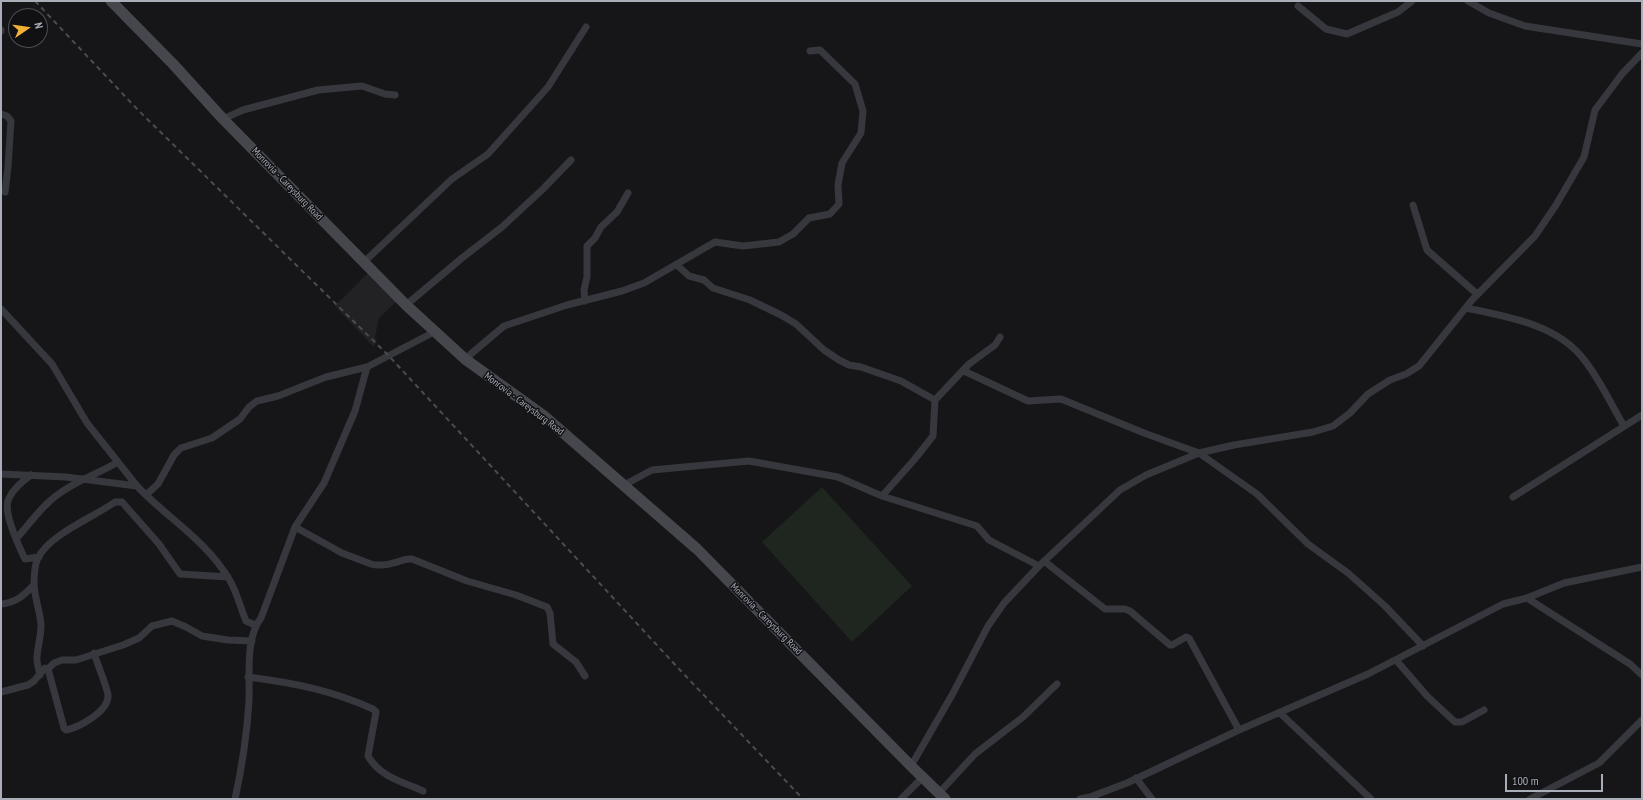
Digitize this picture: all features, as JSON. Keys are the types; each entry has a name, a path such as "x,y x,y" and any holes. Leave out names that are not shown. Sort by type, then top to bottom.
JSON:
{"main road":[{"name":"Monrovia - Careysburg Road","path":"111,1 173,64 223,119 434,332 465,359 544,416 697,549 922,778 942,796"}],"street":[{"path":"1298,6 1326,29 1347,34 1398,12 1412,1"},
{"path":"1468,1 1489,13 1525,26 1642,44"},
{"path":"364,262 452,179 488,154 548,87 586,28"},
{"path":"465,359 504,326 550,310 644,284 715,242 744,246 779,242 793,234 809,218 830,214 839,204 838,185 842,163 861,133 863,111 855,84 820,50 810,51"},
{"path":"911,766 952,695 988,626 1004,603 1041,563 1120,490 1146,475 1199,453 1234,445 1313,432 1333,426 1350,413 1368,394 1390,380 1406,374 1419,366 1478,294 1535,236 1556,205 1584,157 1594,110 1622,74 1642,53"},
{"path":"223,119 243,110 318,90 362,86 385,94 395,95"},
{"path":"1,114 7,116 11,121 5,192"},
{"path":"406,305 502,227 543,189 570,160"},
{"path":"585,301 584,290 587,277 587,246 595,238 601,227 617,212 628,193"},
{"path":"1413,205 1427,250 1478,294"},
{"path":"677,265 689,276 704,280 713,288 750,300 781,315 796,324 824,350 839,360 849,365 861,367 901,381 935,400"},
{"path":"1466,308 1520,319 1560,338 1574,349 1585,361 1624,426"},
{"path":"1,309 52,364 87,423 137,486 199,542 217,561 233,584 246,621 254,625"},
{"path":"146,495 158,484 174,455 181,448 212,438 240,418 249,407 257,401 278,396 326,377 367,367 434,332"},
{"path":"882,496 933,436 935,400 964,370 995,345 1000,337"},
{"path":"235,799 243,762 249,701 248,676 254,625 260,618 295,527 324,482 355,411 367,367"},
{"path":"964,370 1028,401 1061,399 1144,433 1199,453 1257,494 1308,544 1348,573 1385,606 1423,646"},
{"path":"1514,497 1642,415"},
{"path":"624,485 652,470 749,461 838,477 882,496 977,526 988,540 1041,563 1105,609 1125,608 1130,611 1170,645 1186,637 1189,638 1239,730"},
{"path":"16,539 51,500 84,479 118,462"},
{"path":"1,474 84,479 137,486"},
{"path":"31,475 17,486 8,499 8,510 16,539 25,559 39,557"},
{"path":"40,674 37,658 41,625 40,611 35,595 34,585 35,570 39,557 55,538 115,502 122,502 159,544 180,574 228,577"},
{"path":"295,527 342,553 371,564 393,563 407,558 412,559 467,581 547,607 550,613 554,644 576,662 585,676"},
{"path":"1080,799 1090,797 1136,778 1396,660 1503,604 1527,598 1564,583 1642,567"},
{"path":"1,604 9,603 20,598 34,585"},
{"path":"1527,598 1630,664 1642,675"},
{"path":"1,692 28,685 34,681 45,668 48,669 54,663 62,660 76,660 123,645 139,638 152,626 172,621 202,636 228,640 252,641"},
{"path":"48,669 64,728 66,730 70,729 87,722 104,707 108,696 94,653"},
{"path":"1396,660 1427,696 1455,722 1462,722 1484,710"},
{"path":"248,676 292,682 328,691 373,709 376,712 368,756 371,761 387,776 423,791"},
{"path":"942,796 975,754 1022,717 1057,684"},
{"path":"1280,713 1371,799"},
{"path":"1530,799 1599,763 1642,720"},
{"path":"901,799 922,778"},
{"path":"1136,778 1152,799"}],"shaded area":[{"path":"368,273 396,302 379,318 375,337 377,342 373,346 335,306"},
{"path":"822,487 912,586 852,642 762,542"}],"railway":[{"path":"35,1 138,110 388,355 680,670 803,799"}]}
